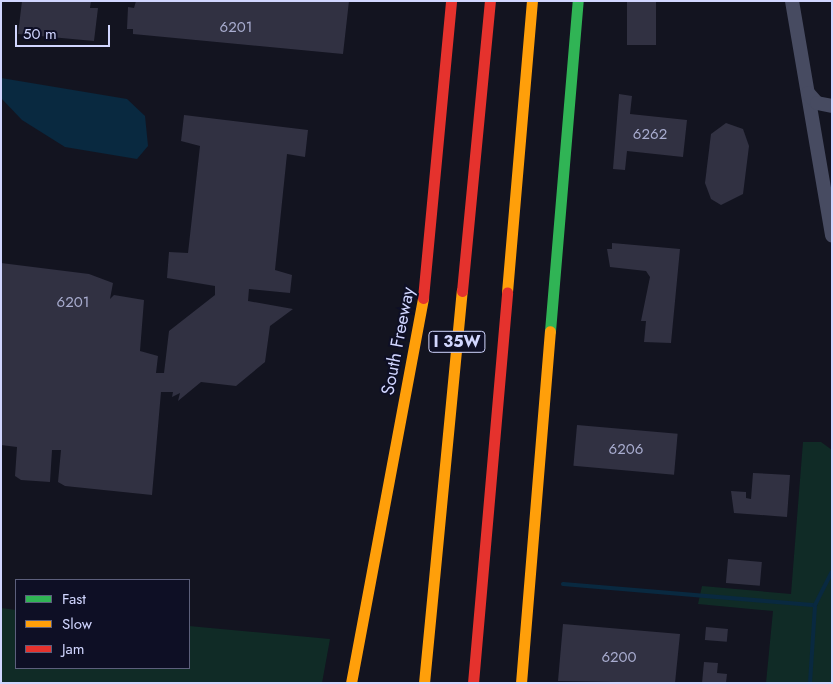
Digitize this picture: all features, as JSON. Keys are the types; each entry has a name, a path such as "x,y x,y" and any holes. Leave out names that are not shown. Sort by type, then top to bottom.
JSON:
{"main road":[{"name":"South Freeway","path":"351,683 430,263 451,1"},
{"name":"I 35W","path":"424,683 490,1"},
{"name":"I 35W","path":"474,681 532,1"},
{"path":"521,683 578,1"}],"street":[{"path":"792,1 832,236"},
{"path":"808,93 817,103 832,106"}],"green space":[{"path":"803,442 821,442 832,450 832,683 766,683 773,611 698,604 702,586 791,594"},
{"path":"1,608 15,610 15,669 190,669 190,626 330,639 322,683 1,683"}],"water":[{"path":"1,78 127,99 145,116 148,146 137,159 65,147 22,120 1,98"}],"building":[{"path":"22,1 91,1 90,8 98,8 94,41 18,34"},
{"path":"136,1 349,1 343,54 133,34 133,29 127,29 128,7 134,8"},
{"path":"627,1 656,1 656,45 627,45"},
{"path":"619,94 632,96 630,114 687,120 683,157 627,151 625,170 613,169"},
{"path":"184,115 308,130 305,157 287,154 275,270 292,275 290,293 249,289 248,301 293,309 270,326 265,362 236,386 201,382 178,401 180,393 172,397 173,392 161,392 152,495 65,486 58,482 61,450 52,450 50,482 21,480 15,476 17,447 1,445 1,263 89,274 113,283 110,299 114,295 144,300 140,351 158,356 156,373 164,373 169,331 215,295 215,286 167,278 169,252 188,253 200,146 181,141"},
{"path":"726,123 743,129 749,146 743,194 721,205 711,199 705,183 711,134"},
{"path":"612,243 680,249 671,343 644,342 646,321 641,321 650,277 646,271 610,267 607,249 612,249"},
{"path":"577,425 678,434 674,475 573,466"},
{"path":"753,473 790,475 787,517 734,513 731,491 746,492 746,498 751,499"},
{"path":"728,559 762,562 760,586 726,583"},
{"path":"563,624 680,634 675,683 558,681"},
{"path":"706,627 728,629 727,642 705,640"},
{"path":"704,662 718,663 717,673 727,674 726,683 702,683"}],"waterway":[{"path":"810,683 815,605 832,572"},
{"path":"563,584 815,605"}],"traffic: fast":[{"path":"550,331 578,1"}],"traffic: slow":[{"path":"507,292 532,1"},
{"path":"424,683 462,291"},
{"path":"351,683 423,298"},
{"path":"521,683 550,331"}],"traffic: jam":[{"path":"423,298 451,1"},
{"path":"462,291 490,1"},
{"path":"473,683 507,292"}]}
